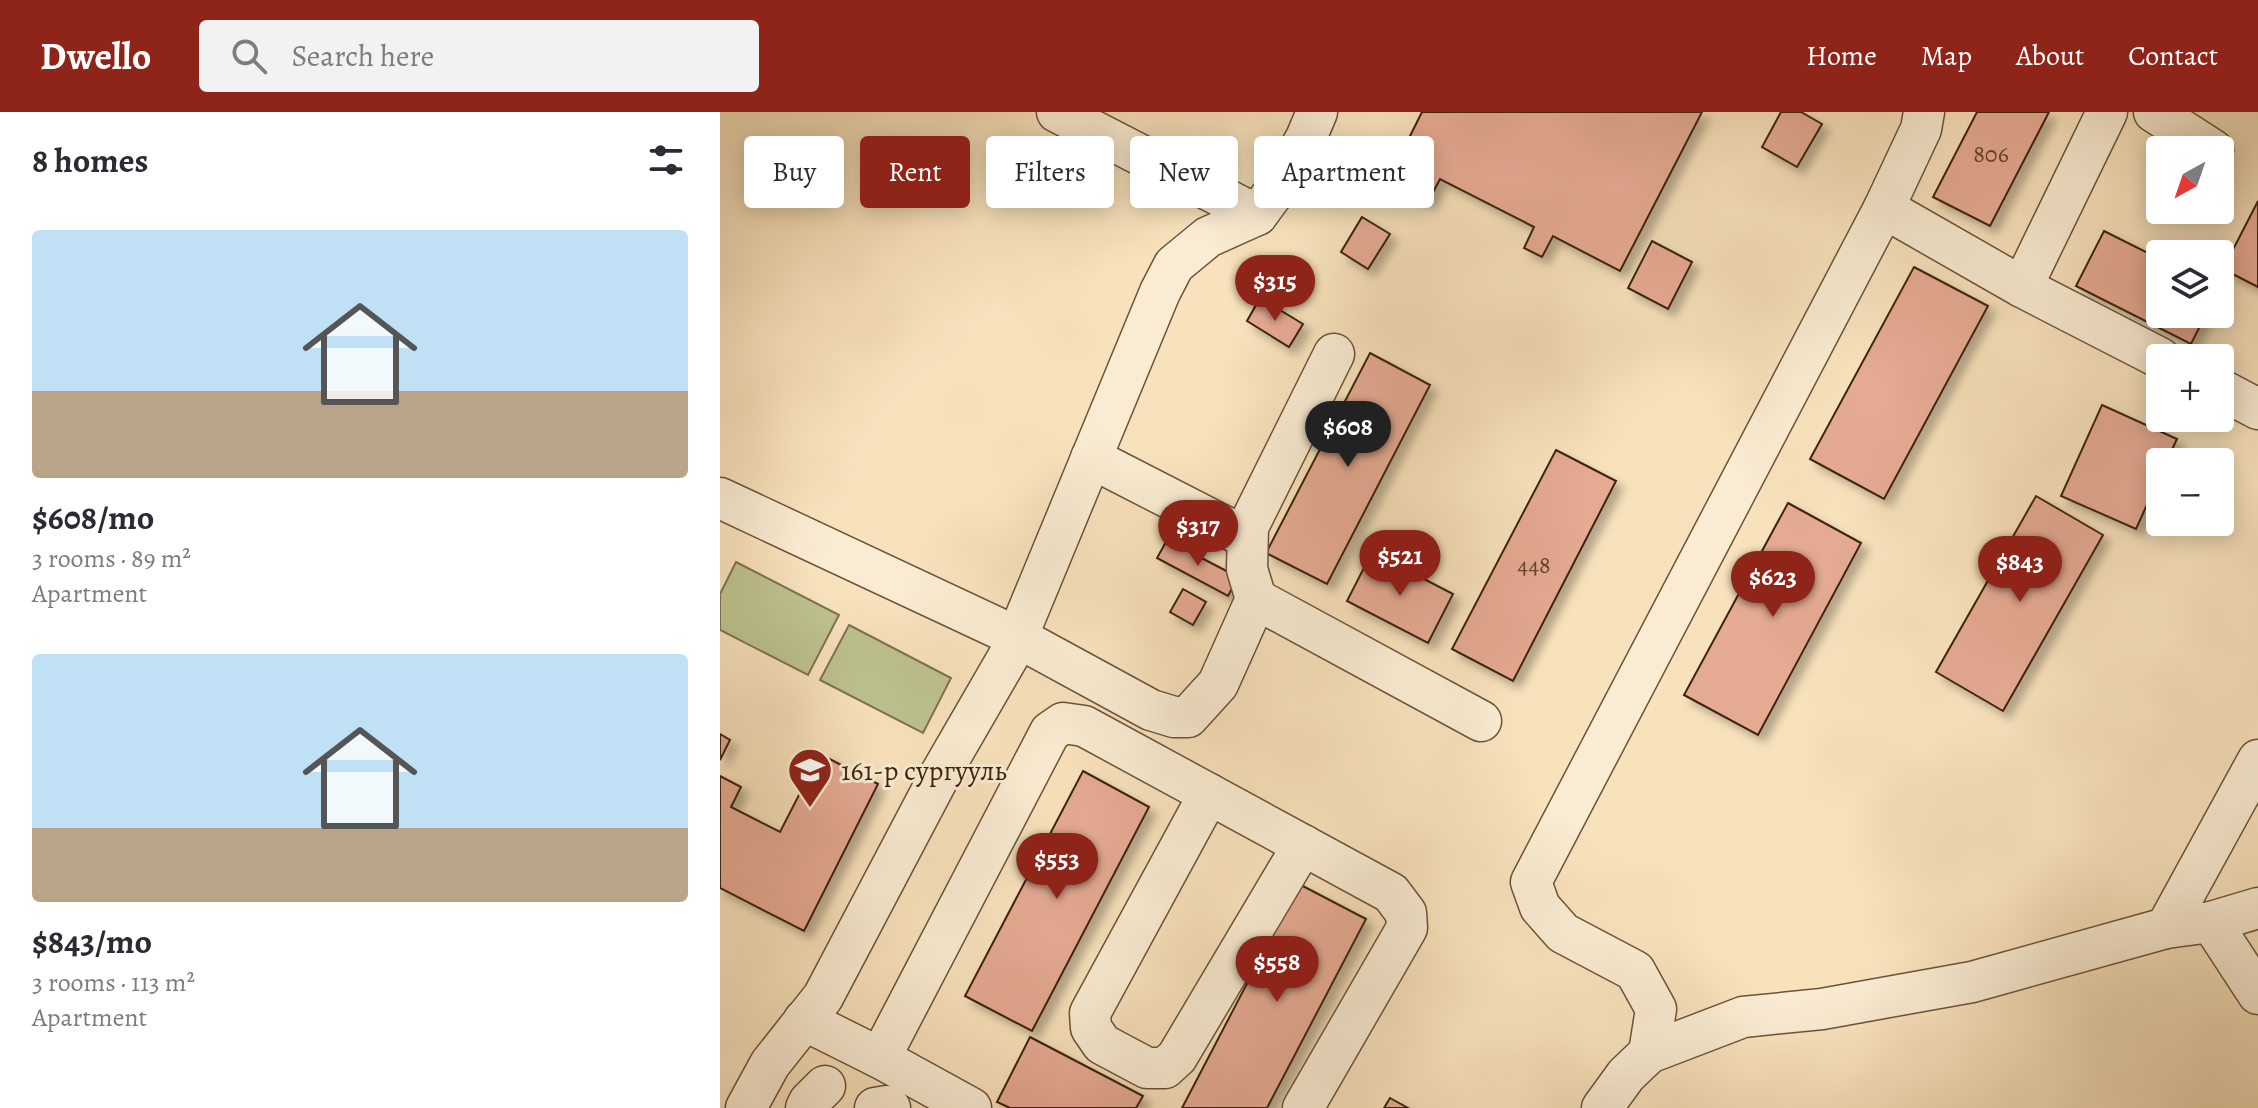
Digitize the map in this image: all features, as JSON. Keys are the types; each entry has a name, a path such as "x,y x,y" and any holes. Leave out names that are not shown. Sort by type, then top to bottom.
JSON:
{"street":[{"path":"1057,112 1257,215"},
{"path":"746,1108 770,1064 823,997 844,961 941,773 1011,652 1160,292 1174,265 1208,237 1257,215 1280,184 1317,112"},
{"path":"1649,1053 1656,1009 1635,971 1563,933 1540,907 1531,882 1884,208 1921,129 1924,112"},
{"path":"2022,287 2107,112"},
{"path":"2154,112 2191,136"},
{"path":"1884,208 2022,287 2146,351"},
{"path":"720,498 1017,637 1151,710 1174,717 1188,717 1218,684 1256,599 1247,569 1248,527 1334,354"},
{"path":"2234,396 2258,409"},
{"path":"1091,458 1247,538"},
{"path":"1256,599 1481,721"},
{"path":"880,1058 1050,732 1063,723 1084,726 1391,893 1406,913 1407,928 1303,1108"},
{"path":"2166,928 2258,760"},
{"path":"1209,794 1090,1013 1091,1028 1102,1044 1147,1068 1165,1068 1177,1057 1303,845"},
{"path":"1602,1108 1626,1075 1649,1053 1743,1017 1822,1009 1972,982 2166,928 2211,922 2258,908"},
{"path":"2211,922 2258,994"},
{"path":"804,1020 971,1108"},
{"path":"875,1108 890,1108"}],"green space":[{"path":"736,562 839,615 808,675 720,630 720,594"},
{"path":"849,625 951,678 923,733 820,680"}],"building":[{"path":"1422,112 1702,112 1620,271 1553,236 1542,257 1524,248 1534,227 1440,179 1434,190 1434,136 1410,136"},
{"path":"1781,112 1801,112 1822,124 1797,167 1762,147"},
{"path":"1977,112 2049,112 1990,226 1933,197"},
{"path":"2258,201 2258,287 2234,275 2234,248"},
{"path":"1362,217 1390,234 1368,269 1341,252"},
{"path":"2104,231 2146,252 2146,321 2076,286"},
{"path":"1652,241 1692,262 1668,309 1628,288"},
{"path":"1914,267 1988,306 1884,499 1810,459"},
{"path":"1260,298 1303,324 1289,347 1247,321"},
{"path":"2159,328 2199,328 2191,344"},
{"path":"1370,353 1430,385 1327,584 1266,553"},
{"path":"2102,405 2146,425 2146,432 2162,432 2177,439 2173,448 2146,448 2146,507 2136,529 2061,496"},
{"path":"1556,450 1616,481 1513,681 1452,649"},
{"path":"2036,496 2103,535 2003,711 1936,672"},
{"path":"1788,503 1861,543 1758,735 1684,695"},
{"path":"1167,540 1238,577 1228,596 1157,558"},
{"path":"1372,552 1453,594 1428,643 1347,601"},
{"path":"1183,589 1206,602 1193,625 1170,612"},
{"path":"720,734 730,740 720,760"},
{"path":"820,754 878,784 804,931 720,888 720,776 741,787 731,807 780,832"},
{"path":"1083,771 1149,807 1032,1031 965,996"},
{"path":"1299,884 1366,919 1267,1108 1182,1108"},
{"path":"1030,1037 1143,1096 1136,1108 1010,1108 997,1102"},
{"path":"1390,1098 1408,1108 1384,1108"}],"place":[{"name":"161-р сургууль","path":"810,809"}]}
